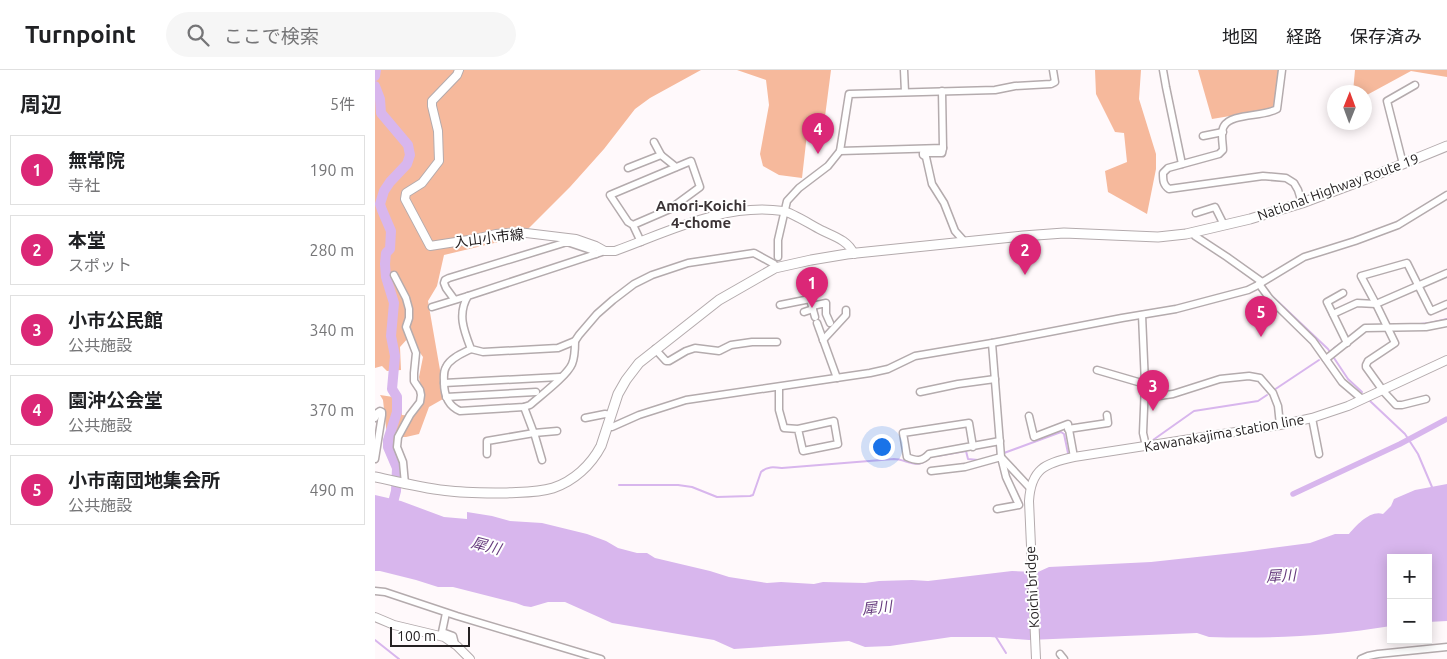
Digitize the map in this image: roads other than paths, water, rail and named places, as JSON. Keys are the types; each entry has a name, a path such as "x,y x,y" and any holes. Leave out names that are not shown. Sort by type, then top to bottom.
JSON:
{"highway":[{"name":"National Highway Route 19","path":"375,478 451,491 493,493 529,492 553,488 570,480 591,462 601,446 619,394 626,380 639,363 719,300 775,268 811,260 964,241 1053,234 1158,237 1193,232 1251,219 1302,203 1366,180 1447,146"}],"main road":[{"name":"入山小市線","path":"459,70 457,75 432,101 439,161 423,183 406,193 405,199 430,246 518,232 577,239 605,251"},
{"path":"605,251 615,251 710,216 735,211 754,210 785,212 840,239 849,245 854,254"},
{"name":"Kawanakajima station line","path":"1029,488 1039,471 1054,462 1280,425 1312,418 1335,411 1447,360"},
{"name":"Koichi bridge","path":"1029,488 1036,659"},
{"path":"375,617 394,625 444,637 455,644 470,659"}],"street":[{"path":"904,70 905,92"},
{"path":"778,256 778,240 787,202 799,188 828,166 840,151 849,94 995,90 1015,86 1051,84 1055,82 1053,70"},
{"path":"1163,70 1182,164"},
{"path":"1282,70 1277,109 1271,113 1233,119 1224,125 1223,150 1219,154 1168,168 1163,173 1163,181 1165,186 1169,188 1178,188 1263,176 1286,178 1294,183 1302,203"},
{"path":"1403,164 1387,101 1415,84"},
{"path":"942,91 943,153 923,153 923,155 928,164 932,184 944,203 955,231 964,241"},
{"path":"1203,136 1223,132"},
{"path":"654,142 661,154 676,167"},
{"path":"840,151 943,148"},
{"path":"628,168 661,154"},
{"path":"633,225 670,209 700,187 691,161 610,195 628,222 633,225 641,242"},
{"path":"608,427 686,400 888,369 915,356 1122,318 1142,316 1248,290 1304,257 1355,242 1398,225 1447,195"},
{"path":"1196,213 1215,207 1224,225"},
{"path":"1193,232 1195,236 1227,257 1260,283 1277,306 1330,356 1342,382 1362,399"},
{"path":"454,299 444,282 449,278 567,242 591,250 596,254"},
{"path":"432,307 605,251"},
{"path":"575,341 571,366 561,377 524,407 460,411 453,408 446,397 444,376 446,367 451,360 471,349 483,352 558,348 575,341 592,319 613,300 634,284 652,275 688,263 754,253 773,264 775,268"},
{"path":"1426,399 1402,406 1396,405 1382,389 1366,365 1368,361 1395,343 1361,276 1407,263 1431,311 1447,304"},
{"path":"1333,314 1357,303 1376,304 1447,273"},
{"path":"393,275 406,298 409,309 407,327 416,354 414,381 421,395 420,402 409,415 398,437 398,451 403,462 400,482"},
{"path":"1343,293 1327,302 1347,343"},
{"path":"468,296 464,302 462,317 471,349"},
{"path":"780,305 809,299 837,378"},
{"path":"804,312 826,303 826,314 830,323"},
{"path":"823,340 846,315 846,310"},
{"path":"1142,316 1145,384 1143,433 1146,446"},
{"path":"1330,356 1365,328 1427,327 1447,323"},
{"path":"655,349 666,361 669,361 695,348 719,351 731,346 752,342 777,342"},
{"path":"992,343 1001,457 1006,478 1019,505 997,509"},
{"path":"1097,370 1145,384"},
{"path":"1145,398 1173,394 1220,379 1249,376 1260,378 1273,393 1278,406 1280,425"},
{"path":"444,383 561,377"},
{"path":"536,396 538,378"},
{"path":"921,392 957,384 995,379"},
{"path":"779,387 779,410 784,428 798,429 834,421 838,444 803,452 798,429"},
{"path":"446,397 536,396"},
{"path":"524,407 542,460"},
{"path":"375,418 377,413 382,412 375,460"},
{"path":"585,418 605,414 611,415"},
{"path":"1068,429 1107,423 1107,415"},
{"path":"1029,416 1034,437 1068,424 1074,458"},
{"path":"1312,418 1319,455"},
{"path":"973,447 969,423 903,433 907,457 913,460 924,459 929,454 973,447 1000,441"},
{"path":"487,454 487,441 557,431"},
{"path":"931,471 965,467 1001,457"},
{"path":"1001,457 1029,488"},
{"path":"375,591 385,592 446,613 601,659"},
{"path":"446,613 442,632 453,636 455,644"},
{"path":"1361,659 1378,654 1447,648"}],"water":[{"name":"犀川","path":"1447,484 1447,621 1432,622 1432,554 1387,554 1387,627 1323,634 1232,638 1209,637 1197,633 1029,640 951,637 890,646 865,647 849,641 734,649 714,640 612,623 565,602 548,602 531,607 524,606 453,587 438,587 375,571 375,495 401,501 444,517 467,519 467,512 510,521 542,523 587,534 618,548 637,553 647,553 655,558 729,577 767,583 814,584 823,582 928,581 1012,571 1038,572 1049,567 1151,562 1310,543 1335,534 1349,534 1369,516 1378,513 1383,514 1391,506 1394,499 1415,490"}],"waterway":[{"path":"375,76 376,70"},
{"path":"375,86 380,99 381,113 408,145 410,155 407,164 384,191 380,204 391,231 390,249 386,253 385,264 386,277 394,303 391,336 395,356 392,389 397,397 397,412 388,440 388,447 397,468 396,491 391,510"},
{"path":"1272,296 1328,349 1348,379 1362,392"},
{"path":"1420,324 1447,319"},
{"path":"1334,348 1340,344"},
{"path":"1274,390 1319,360"},
{"path":"1153,440 1194,411 1258,401 1267,395"},
{"path":"1370,401 1405,434 1418,454 1432,487"},
{"path":"1293,494 1400,444 1447,419"},
{"path":"1004,453 1061,432 1064,434 1068,453"},
{"path":"937,456 966,451 968,459 978,460"},
{"path":"619,485 678,485 692,487 717,497 750,496 753,495 761,472 768,468 894,459 919,464 926,460"},
{"path":"996,637 1006,653"},
{"path":"375,640 399,659"}],"place":[{"name":"園沖公会堂","path":"818,154"},
{"name":"本堂","path":"1025,275"},
{"name":"無常院","path":"812,308"},
{"name":"小市南団地集会所","path":"1261,337"},
{"name":"小市公民館","path":"1153,411"}],"district":[{"name":"Amori-Koichi 4-chome","path":"701,214"}]}
